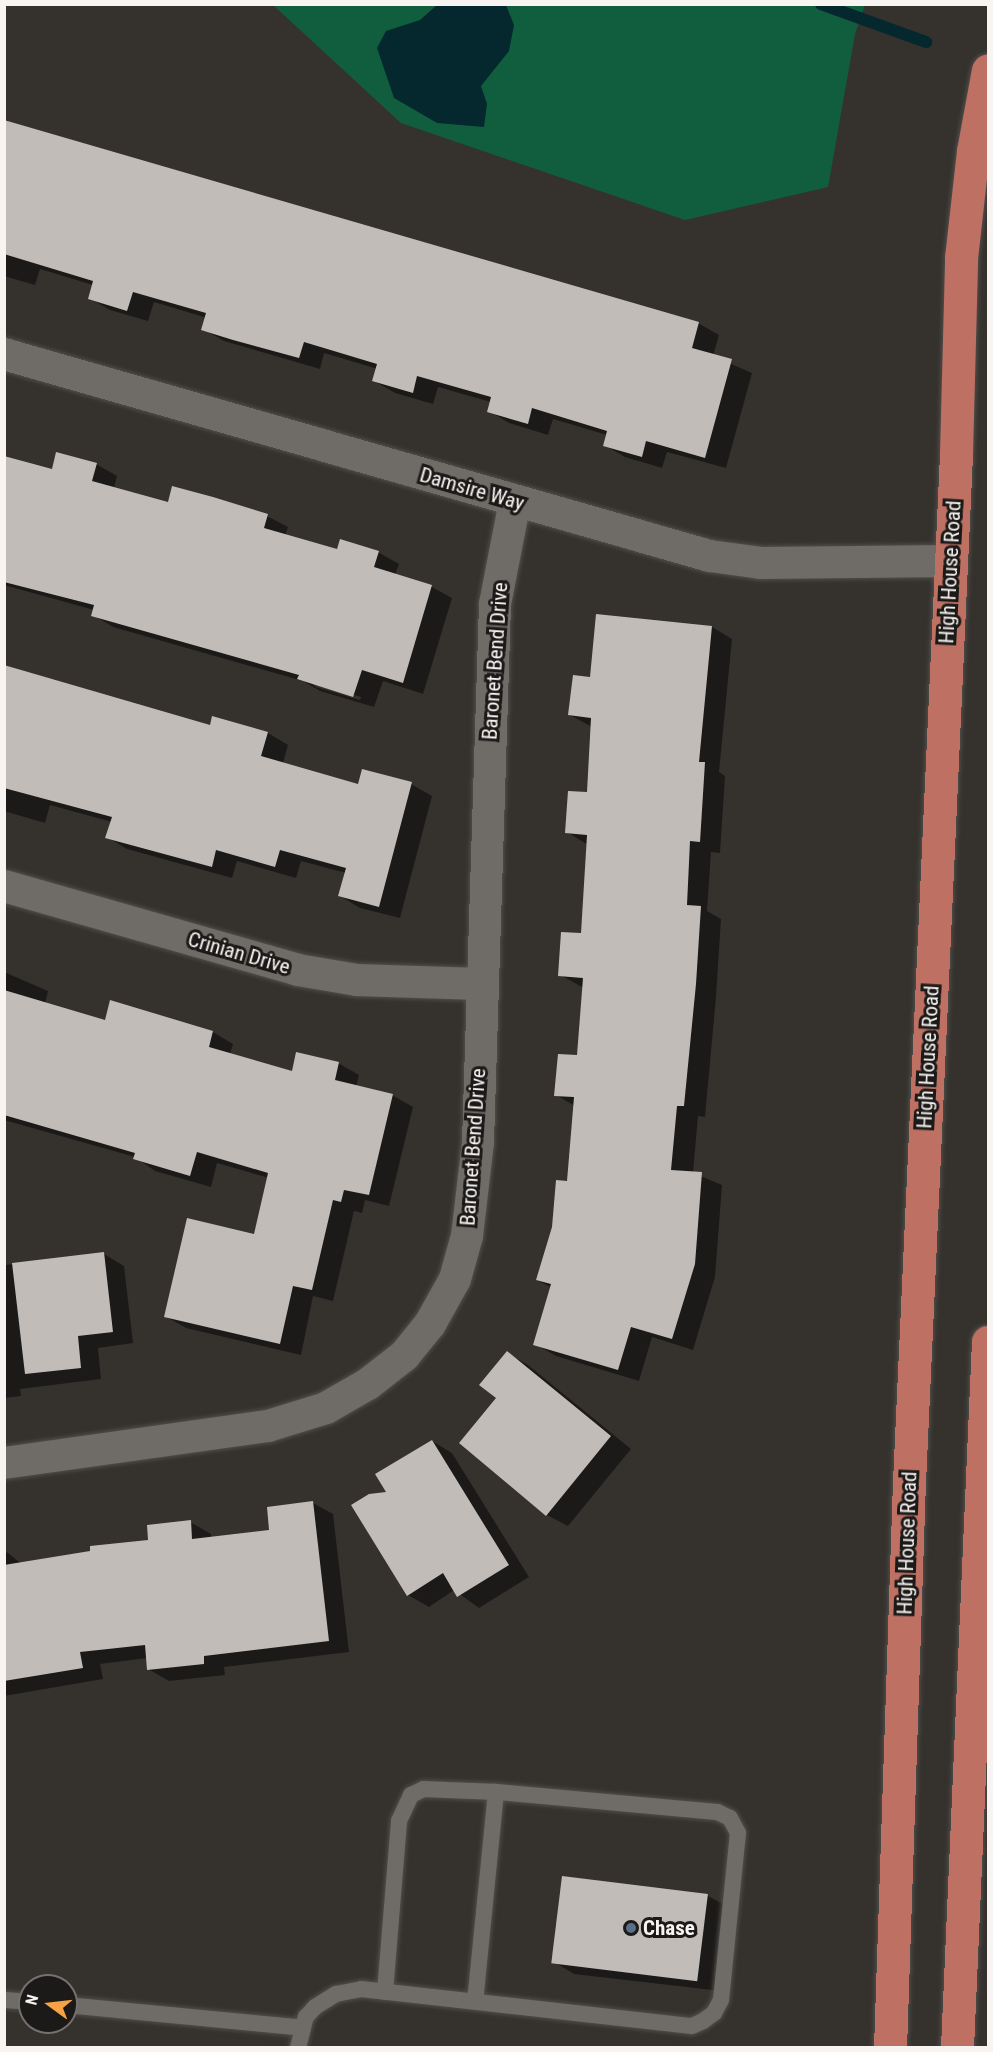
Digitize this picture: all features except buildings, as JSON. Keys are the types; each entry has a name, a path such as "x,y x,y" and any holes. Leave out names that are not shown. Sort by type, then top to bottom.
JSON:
{"main road":[{"name":"High House Road","path":"891,2048 910,1470 950,561 960,258 973,151 988,70"},
{"path":"957,2048 988,1342"}],"street":[{"name":"Damsire Way","path":"4,354 710,556 761,562 950,561"},
{"name":"Baronet Bend Drive","path":"4,1463 268,1426 326,1408 368,1384 404,1356 430,1324 455,1279 467,1236 478,1142 480,984 495,604 515,501"},
{"name":"Crinian Drive","path":"4,886 298,969 357,980 480,984"}],"lane":[{"path":"298,2048 306,2017 336,1994 362,1989 385,1992 476,2001 692,2026 703,2021 714,2013 721,2000 738,1833 730,1818 717,1812 496,1792 424,1789 411,1795 399,1821 385,1992"},
{"path":"476,2001 496,1792"},
{"path":"78,2006 303,2028"}],"green space":[{"path":"273,5 865,5 855,34 828,187 685,220 401,123"}],"water":[{"path":"437,5 506,5 514,25 509,51 481,86 487,104 484,127 437,123 394,98 377,48 386,31 420,20"}],"waterway":[{"path":"821,4 926,42"}],"place":[{"name":"Chase","path":"631,1928"}]}
